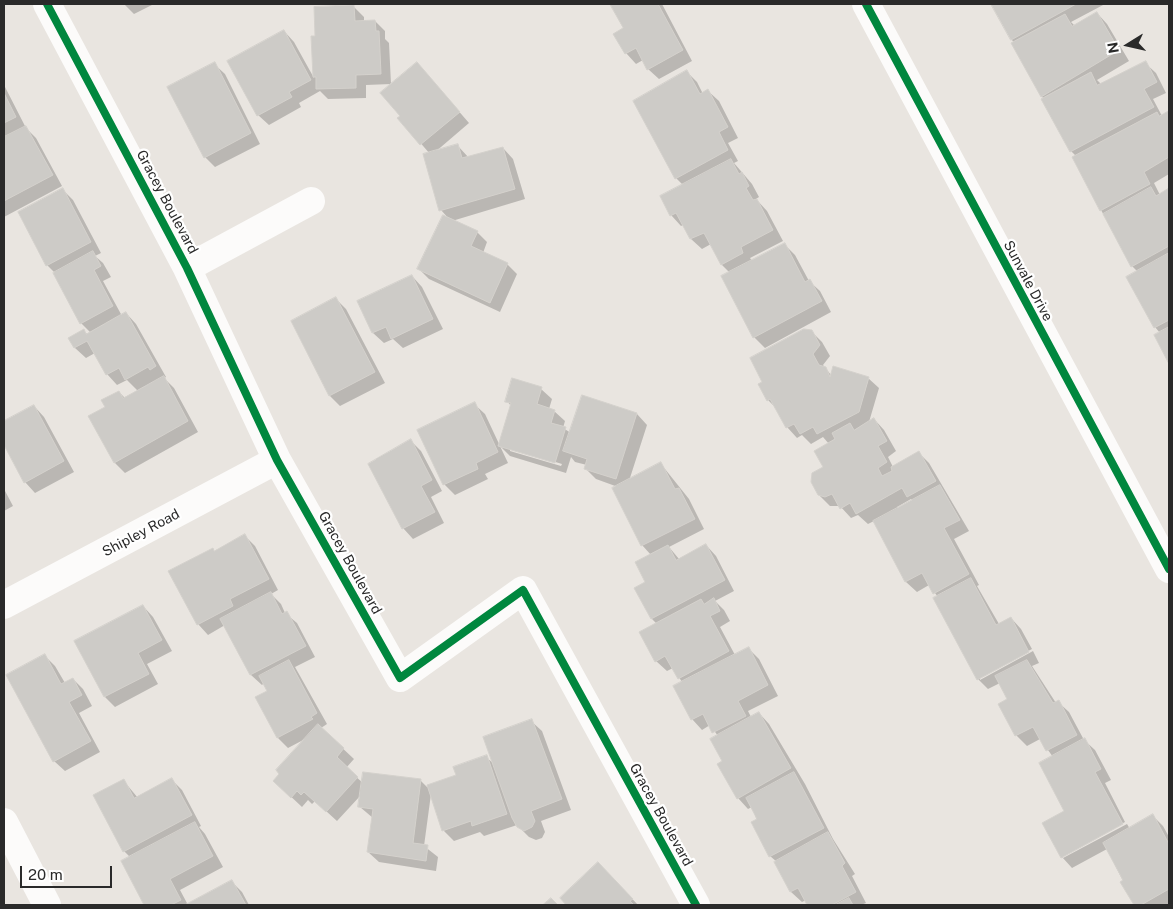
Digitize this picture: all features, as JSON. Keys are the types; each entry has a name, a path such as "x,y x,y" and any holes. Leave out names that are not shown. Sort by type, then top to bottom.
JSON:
{"street":[{"name":"Gracey Boulevard","path":"47,4 187,268 277,460 400,678 523,590 696,905"},
{"name":"Sunvale Drive","path":"866,4 1169,569"},
{"path":"187,268 311,201"},
{"name":"Shipley Road","path":"4,606 277,460"},
{"path":"4,822 47,905"}],"building":[{"path":"610,4 658,4 683,50 647,70 636,48 625,54 613,34 623,28"},
{"path":"991,4 1076,4 1011,40"},
{"path":"354,5 355,21 375,20 376,31 379,31 381,74 356,75 356,88 316,89 316,77 313,77 311,36 315,36 314,7"},
{"path":"1097,12 1119,50 1041,97 1011,43 1065,14 1072,26"},
{"path":"284,30 311,80 289,92 292,97 257,116 227,61"},
{"path":"1146,61 1157,82 1144,89 1154,107 1070,152 1041,99 1091,72 1097,85"},
{"path":"215,62 251,133 204,158 167,87"},
{"path":"417,62 460,112 420,145 397,118 400,116 380,93"},
{"path":"687,70 700,94 708,89 728,127 719,132 728,150 675,179 633,101"},
{"path":"4,93 16,117 4,123"},
{"path":"1169,111 1169,157 1144,172 1150,184 1100,211 1072,157 1157,112 1159,116"},
{"path":"26,126 53,175 4,201 4,137"},
{"path":"458,144 462,158 503,147 515,189 439,211 423,154"},
{"path":"731,159 739,174 742,172 749,186 746,188 753,200 757,199 773,230 741,247 743,253 721,265 704,233 690,239 676,213 670,216 660,196"},
{"path":"1151,187 1156,196 1169,188 1169,246 1131,267 1103,214"},
{"path":"63,188 91,242 46,266 18,212"},
{"path":"443,215 478,231 471,246 508,263 490,303 417,269"},
{"path":"785,243 805,282 810,279 822,301 753,338 721,276"},
{"path":"93,251 101,266 94,270 113,306 80,324 53,273"},
{"path":"1169,253 1169,320 1154,328 1126,277"},
{"path":"412,275 433,319 391,339 386,327 372,333 357,301"},
{"path":"336,297 375,372 329,396 291,321"},
{"path":"126,312 156,366 150,370 148,367 125,380 119,368 106,375 87,341 74,348 68,338 84,329 86,334"},
{"path":"1169,327 1169,364 1154,335"},
{"path":"804,329 812,330 820,345 813,354 819,365 826,367 830,377 833,366 869,377 859,412 817,434 813,427 800,434 794,424 786,428 770,399 767,401 758,384 762,382 750,358"},
{"path":"164,376 188,421 114,463 88,416 105,407 101,400 119,391 123,398"},
{"path":"512,378 542,387 537,404 555,410 551,423 566,427 555,463 498,446 511,403 505,402"},
{"path":"582,395 637,413 616,479 584,469 587,459 563,451"},
{"path":"475,402 498,452 476,463 478,469 443,485 417,430"},
{"path":"34,405 64,461 24,483 4,445 4,421"},
{"path":"874,418 887,441 878,446 887,462 878,468 882,476 892,471 891,467 919,451 936,481 907,497 902,488 856,514 850,503 840,509 832,494 825,497 818,495 811,482 812,473 823,467 814,451 835,439 832,433 850,423 854,430"},
{"path":"411,439 432,480 421,486 435,512 402,529 368,464"},
{"path":"661,462 675,489 679,488 695,519 641,546 612,488"},
{"path":"940,485 960,520 944,528 969,574 933,594 922,573 905,582 873,521"},
{"path":"245,534 269,579 230,599 233,606 197,625 168,571 213,548 214,551"},
{"path":"706,544 725,580 651,619 634,588 645,582 635,562 668,545 676,560"},
{"path":"971,578 996,625 1011,617 1029,652 977,680 933,598"},
{"path":"271,592 282,614 287,611 306,646 250,675 220,619"},
{"path":"714,598 720,611 710,616 729,651 678,679 665,656 655,662 639,632 701,599 704,604"},
{"path":"143,605 162,640 138,653 149,674 104,697 74,641"},
{"path":"749,647 768,685 738,701 746,716 712,733 703,714 691,720 673,686"},
{"path":"45,654 61,684 73,678 82,695 69,702 91,741 53,762 6,675"},
{"path":"289,660 317,713 311,717 313,719 277,738 255,697 267,691 259,676"},
{"path":"1027,660 1053,703 1059,700 1077,735 1046,751 1033,727 1015,736 998,704 1007,699 995,676"},
{"path":"759,712 791,768 737,799 717,764 722,761 710,739"},
{"path":"532,719 562,799 531,811 535,821 532,827 524,831 517,827 512,818 483,737"},
{"path":"318,724 344,748 337,757 358,777 326,812 304,792 301,795 297,791 291,798 273,781 279,774 276,770"},
{"path":"1085,738 1101,769 1095,772 1123,824 1061,858 1042,823 1064,811 1039,763"},
{"path":"487,755 507,814 472,826 471,821 442,831 427,785 456,775 453,767"},
{"path":"363,772 421,779 413,843 428,845 426,861 367,852 373,809 358,807"},
{"path":"794,772 824,828 769,857 751,822 757,819 746,798"},
{"path":"172,778 192,815 123,852 93,795 124,779 134,798"},
{"path":"1153,814 1169,844 1169,889 1141,905 1134,905 1120,882 1123,880 1103,843"},
{"path":"195,822 213,856 170,879 181,900 171,905 144,905 121,861"},
{"path":"828,832 845,863 842,866 856,892 832,905 807,905 798,888 790,892 774,862"},
{"path":"598,862 633,899 630,901 634,905 566,905 560,898"},
{"path":"232,880 246,905 185,905"},
{"path":"551,898 558,905 543,905"},
{"path":"849,898 853,905 835,905"}],"cycle path":[{"path":"47,4 187,268 277,460 400,678 523,590 696,905"},
{"path":"866,4 1169,569"}]}
